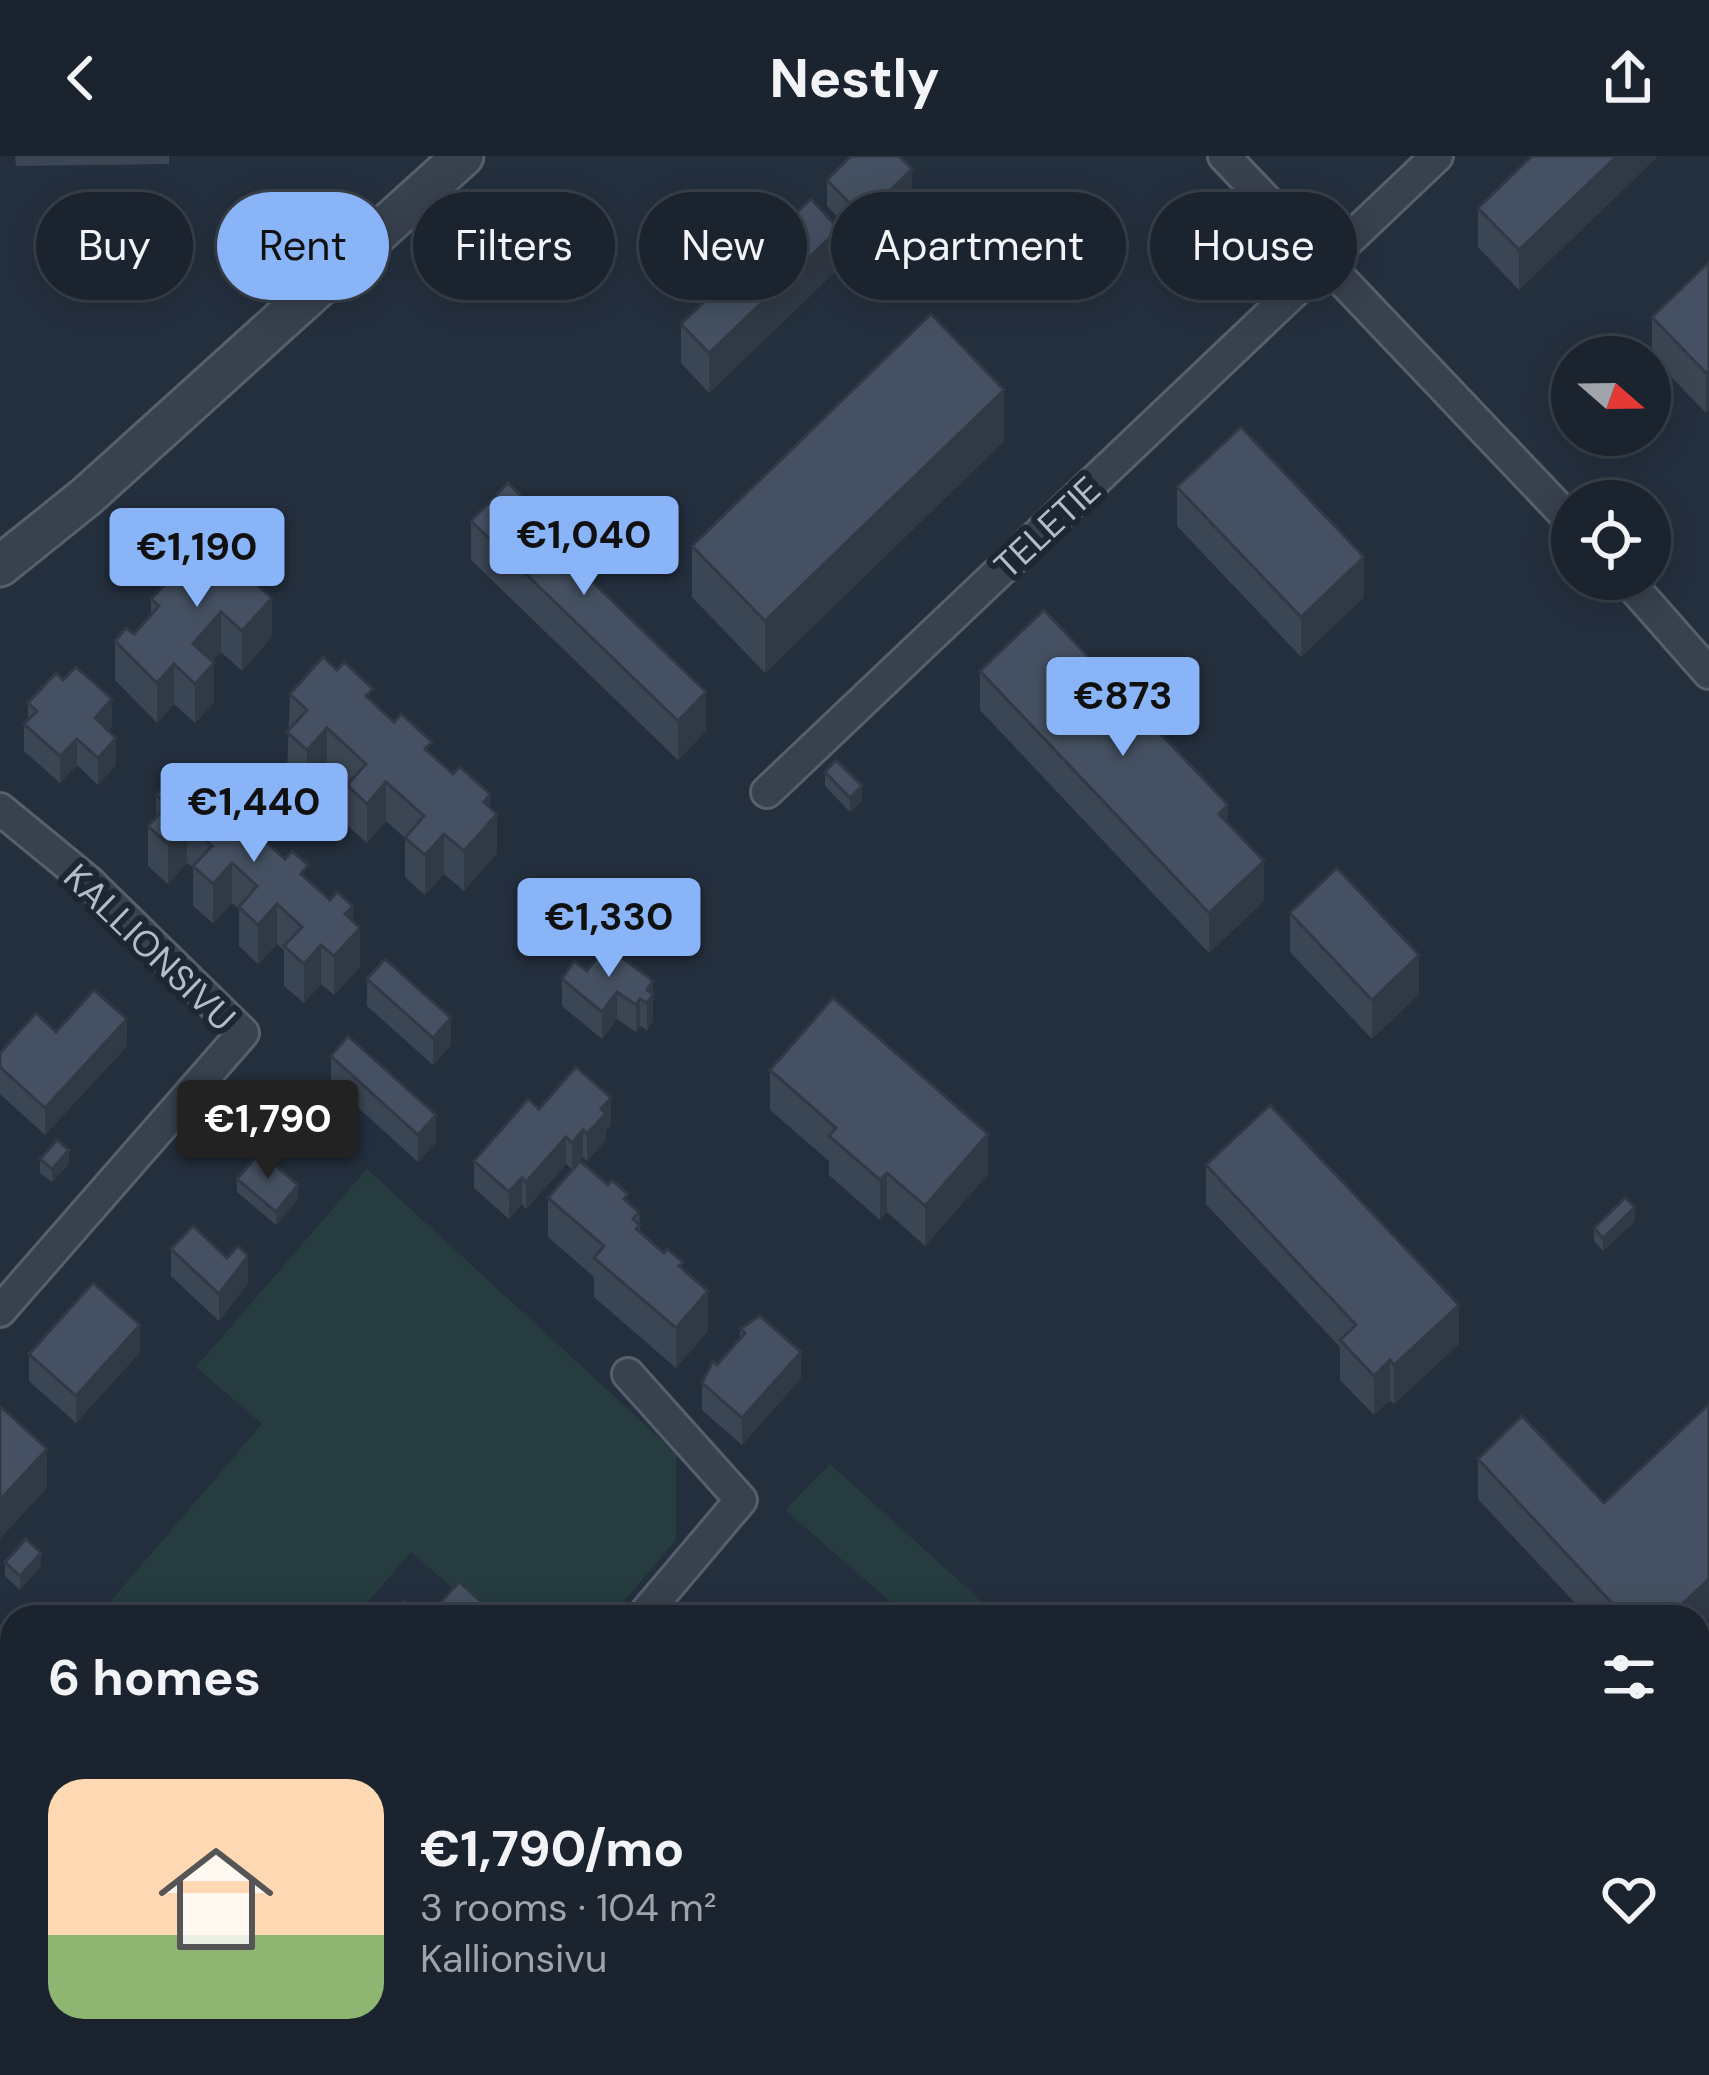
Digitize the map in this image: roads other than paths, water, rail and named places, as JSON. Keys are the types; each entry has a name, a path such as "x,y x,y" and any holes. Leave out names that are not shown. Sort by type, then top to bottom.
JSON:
{"street":[{"path":"0,566 87,496 463,156"},
{"path":"1225,156 1259,192"},
{"name":"TELETIE","path":"1357,233 1437,156"},
{"path":"1357,296 1551,500"},
{"name":"TELETIE","path":"767,791 1287,300"},
{"path":"1645,600 1709,673"},
{"name":"KALLIONSIVU","path":"0,809 88,882 243,1033 0,1312"},
{"path":"628,1374 741,1500 652,1605"}]}
